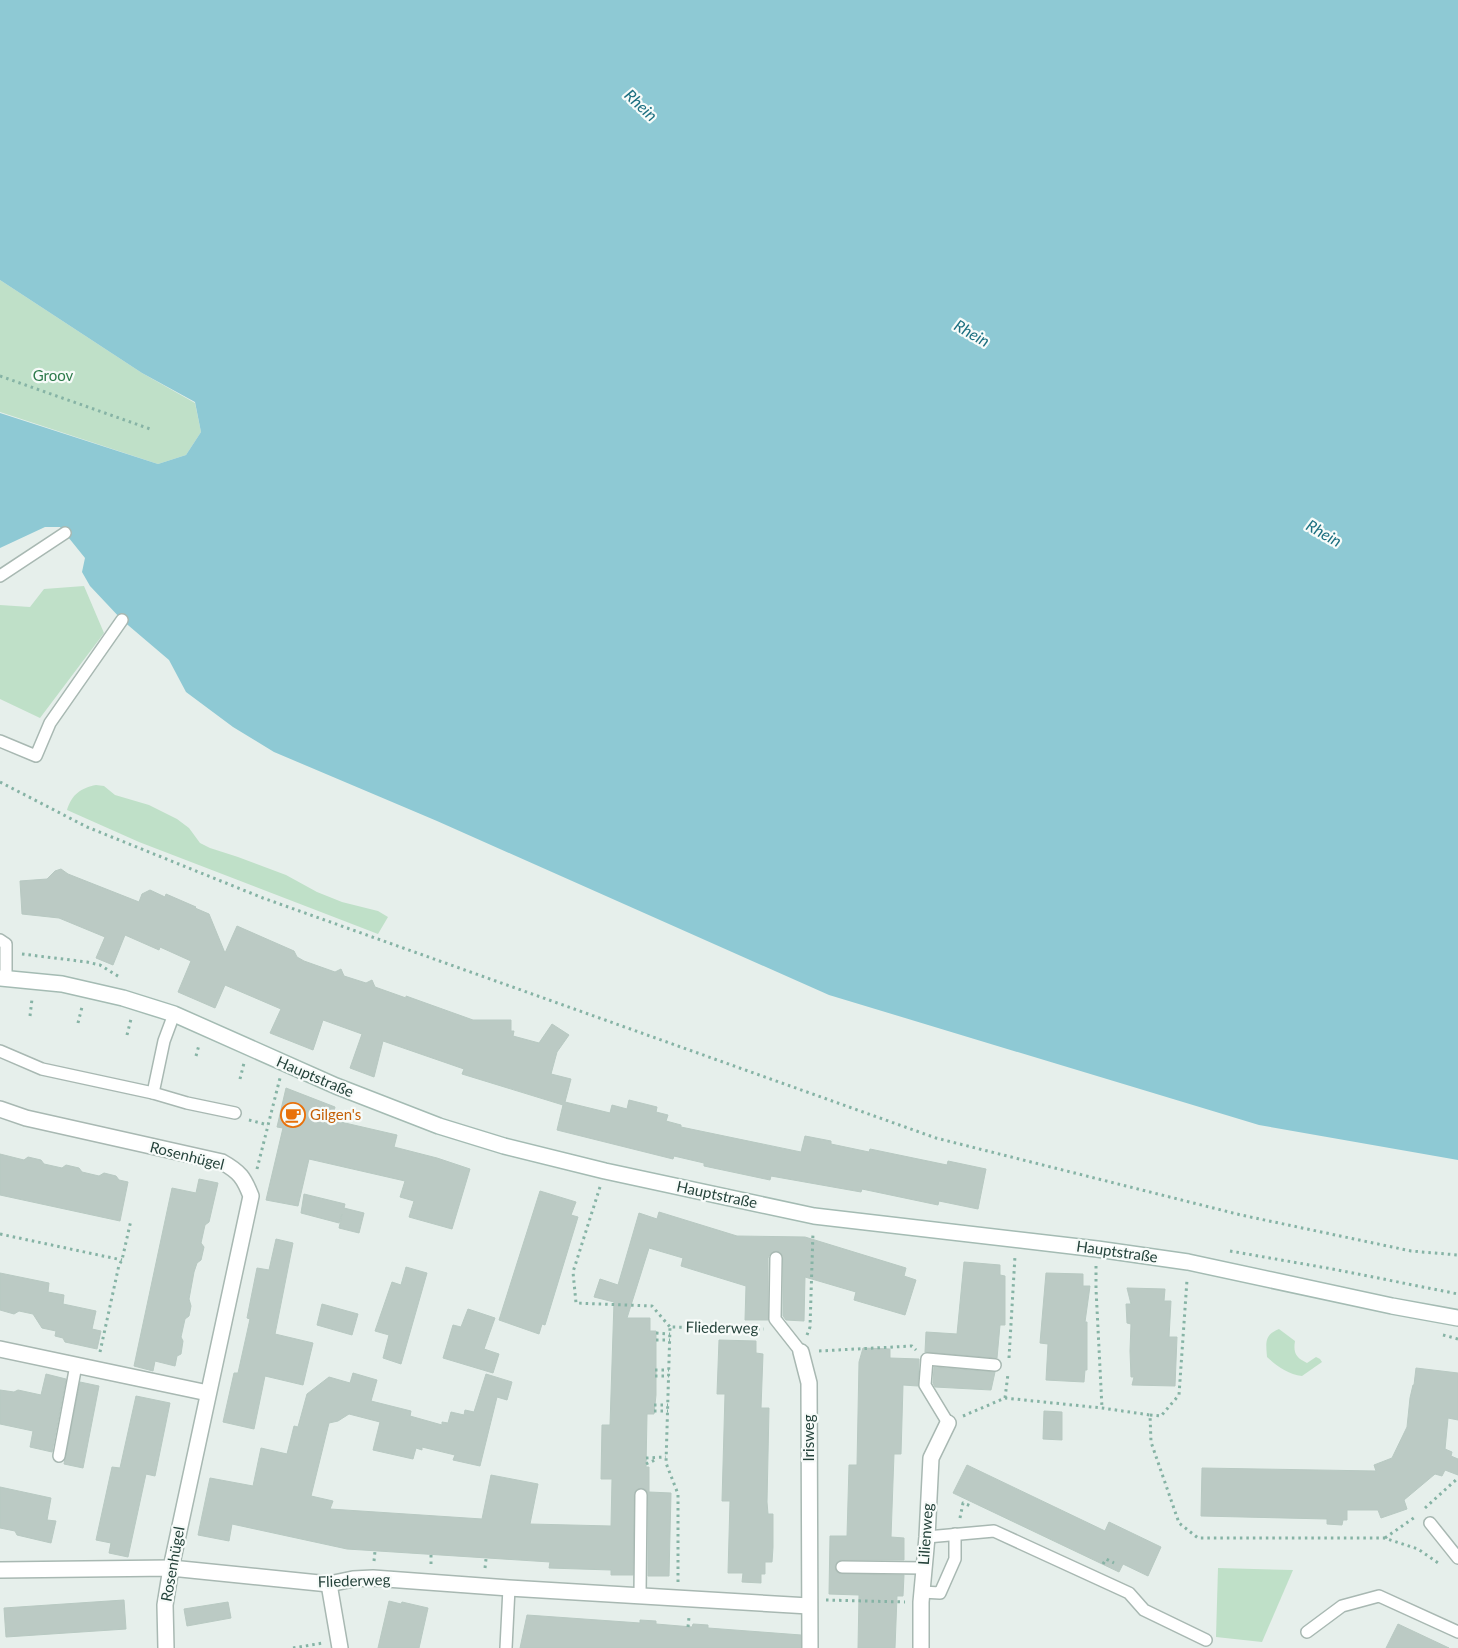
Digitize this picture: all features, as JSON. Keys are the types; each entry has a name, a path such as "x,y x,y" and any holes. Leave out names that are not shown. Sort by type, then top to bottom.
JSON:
{"street":[{"name":"Hauptstraße","path":"3,978 62,984 94,990 174,1014 342,1089 439,1126 504,1146 605,1171 814,1216 1097,1249 1188,1262 1382,1304 1458,1318"},
{"name":"Rosenhügel","path":"0,1109 26,1118 222,1162 234,1168 244,1178 251,1196 171,1568 165,1605 166,1648"},
{"path":"0,1349 208,1393"},
{"name":"Irisweg","path":"801,1352 809,1383 810,1648"},
{"name":"Lilienweg","path":"921,1648 921,1597 927,1537 931,1458 948,1423"},
{"name":"Fliederweg","path":"0,1570 171,1568 329,1584 353,1579 373,1578 678,1598 809,1602"},
{"path":"329,1584 339,1644"}],"lane":[{"path":"0,576 65,533"},
{"path":"0,741 36,756 50,723 122,620"},
{"path":"0,940 6,944 3,978"},
{"path":"153,1093 164,1041 174,1014"},
{"path":"0,1051 42,1069 235,1113"},
{"path":"776,1258 775,1319 801,1352"},
{"path":"948,1423 925,1384 927,1359 995,1365"},
{"path":"59,1456 76,1365"},
{"path":"640,1595 641,1495"},
{"path":"1430,1523 1458,1558"},
{"path":"927,1537 994,1531 1004,1534 1129,1594 1144,1610 1206,1640"},
{"path":"921,1597 940,1593 954,1559 958,1534"},
{"path":"842,1567 924,1568"},
{"path":"506,1648 509,1588"},
{"path":"1307,1632 1342,1606 1379,1596 1458,1632"}],"path":[{"path":"0,376 153,430"},
{"path":"0,782 87,827 263,898 936,1138 1241,1215 1411,1251 1458,1255"},
{"path":"6,954 52,957 87,962 100,965 127,980"},
{"path":"30,1016 32,997"},
{"path":"78,1023 83,1004"},
{"path":"127,1035 131,1017"},
{"path":"196,1056 199,1044"},
{"path":"240,1079 244,1063"},
{"path":"251,1196 280,1078"},
{"path":"605,1171 573,1272 576,1303 652,1306 670,1327"},
{"path":"96,1369 119,1265 132,1220"},
{"path":"813,1230 810,1327 801,1352 912,1346 927,1359"},
{"path":"0,1234 122,1260"},
{"path":"1005,1398 1009,1366 1016,1240"},
{"path":"1097,1249 1096,1289 1102,1408"},
{"path":"1221,1250 1338,1270 1458,1294"},
{"path":"948,1423 1005,1398 1161,1416 1179,1395 1188,1262"},
{"name":"Fliederweg","path":"678,1598 678,1494 666,1463 670,1327 765,1329"},
{"path":"656,1334 670,1334"},
{"path":"656,1340 670,1340"},
{"path":"655,1370 669,1370"},
{"path":"655,1376 669,1376"},
{"path":"654,1405 668,1405"},
{"path":"654,1412 668,1412"},
{"path":"1150,1415 1151,1442 1179,1524 1198,1538 1384,1538 1418,1549 1442,1565"},
{"path":"646,1458 666,1457"},
{"path":"646,1464 660,1458"},
{"path":"958,1534 963,1503 971,1506"},
{"path":"809,1602 921,1597"},
{"path":"293,1648 339,1644"}],"green space":[{"name":"Groov","path":"0,280 142,373 195,403 201,432 186,455 158,464 0,412"},
{"path":"84,586 104,633 40,718 0,699 0,605 30,607 44,589"},
{"path":"96,785 104,786 115,795 149,805 177,819 189,828 200,843 210,848 286,875 317,892 342,902 378,911 388,917 378,934 139,842 67,810 74,796 86,788"},
{"path":"1279,1329 1295,1341 1294,1349 1300,1359 1307,1363 1316,1357 1322,1362 1302,1376 1287,1371 1267,1357 1266,1344 1268,1337"},
{"path":"1218,1568 1293,1570 1262,1642 1216,1637"}],"water":[{"name":"Rhein","path":"0,0 1458,0 1458,1160 1259,1125 829,995 437,821 274,752 233,727 186,692 169,660 122,620 90,586 82,572 85,558 60,527 45,527 0,548 0,413 158,464 186,455 201,432 195,402 142,373 0,280"}],"building":[{"path":"61,869 68,874 139,902 142,894 150,890 165,897 166,894 196,907 209,914 225,953 237,926 294,951 297,957 304,961 335,972 341,969 344,976 366,983 372,980 375,987 406,998 406,996 473,1020 511,1020 511,1031 514,1031 513,1036 539,1043 552,1024 569,1035 557,1052 551,1074 571,1079 565,1102 610,1113 612,1105 627,1109 629,1100 657,1107 656,1112 668,1115 666,1121 681,1125 681,1127 801,1152 805,1136 869,1152 870,1149 947,1165 948,1161 986,1169 978,1209 939,1201 938,1205 862,1189 861,1192 771,1176 770,1180 704,1166 704,1163 674,1156 673,1159 557,1130 563,1105 462,1074 464,1069 383,1041 374,1077 350,1068 362,1034 323,1020 313,1050 270,1033 281,1009 225,985 215,1008 178,992 191,961 160,947 159,950 125,935 113,965 96,958 105,937 59,918 22,914 20,881 47,879 55,871"},
{"path":"286,1088 335,1107 332,1120 397,1135 394,1147 470,1169 452,1229 409,1217 414,1201 400,1197 405,1181 309,1159 298,1206 266,1200 283,1128 277,1127"},
{"path":"0,1154 24,1160 28,1157 41,1160 44,1164 62,1168 66,1165 79,1168 82,1172 99,1176 104,1173 128,1182 120,1221 0,1195"},
{"path":"199,1179 218,1183 209,1222 205,1225 201,1243 204,1247 201,1260 197,1263 194,1272 189,1299 191,1306 189,1316 185,1319 181,1337 183,1341 181,1354 177,1356 175,1366 155,1361 153,1371 134,1366 172,1188 196,1193"},
{"path":"540,1191 576,1202 571,1215 578,1217 545,1325 542,1324 539,1334 499,1320"},
{"path":"304,1194 345,1204 344,1208 364,1213 359,1233 339,1228 342,1214 339,1223 301,1213"},
{"path":"659,1212 737,1236 805,1237 906,1268 904,1276 916,1280 905,1315 854,1300 856,1292 805,1277 804,1321 786,1320 783,1316 783,1258 780,1252 776,1251 770,1254 768,1258 768,1320 745,1320 746,1286 681,1266 683,1258 649,1248 627,1318 650,1318 650,1331 656,1331 656,1395 654,1414 647,1414 646,1467 649,1467 649,1492 671,1493 669,1576 648,1576 648,1495 647,1491 642,1488 637,1489 634,1495 633,1575 611,1575 611,1570 549,1568 550,1562 347,1549 232,1524 229,1541 198,1535 210,1478 253,1486 261,1448 287,1454 294,1426 298,1427 307,1394 329,1377 350,1383 353,1373 377,1380 371,1401 411,1411 410,1416 442,1425 442,1422 448,1423 451,1412 464,1415 465,1410 474,1412 486,1374 512,1382 507,1400 497,1397 480,1466 453,1460 455,1455 422,1447 422,1450 416,1448 413,1459 373,1450 380,1422 349,1414 338,1421 329,1423 311,1496 333,1501 330,1509 482,1519 491,1475 538,1484 530,1524 611,1526 612,1479 601,1479 602,1425 610,1425 614,1302 594,1297 600,1279 618,1285 639,1213 657,1219"},
{"path":"276,1239 293,1243 275,1334 313,1343 303,1385 265,1376 254,1429 223,1422 234,1373 238,1373 250,1319 247,1318 257,1268 269,1270"},
{"path":"964,1262 1000,1265 1000,1275 1005,1276 1005,1325 1000,1325 997,1358 925,1352 926,1332 957,1334"},
{"path":"406,1267 427,1273 401,1364 383,1358 389,1335 375,1331 392,1282 401,1285"},
{"path":"0,1273 49,1283 48,1292 64,1295 63,1304 96,1311 92,1329 101,1331 97,1349 65,1342 63,1338 55,1336 56,1331 42,1328 33,1314 19,1311 14,1314 0,1310"},
{"path":"1046,1273 1083,1274 1083,1286 1090,1286 1085,1322 1087,1322 1087,1370 1085,1370 1084,1382 1046,1380 1048,1344 1040,1343"},
{"path":"1127,1288 1165,1289 1164,1301 1171,1301 1169,1337 1177,1337 1175,1386 1132,1385 1134,1377 1131,1377 1131,1324 1127,1323 1126,1304 1131,1304"},
{"path":"322,1304 358,1314 352,1335 317,1325"},
{"path":"468,1309 495,1318 484,1349 499,1354 493,1373 443,1358 453,1325 461,1327"},
{"path":"719,1340 756,1341 756,1353 763,1354 761,1408 769,1408 767,1502 768,1514 773,1514 773,1547 772,1562 765,1562 765,1574 761,1574 761,1583 742,1582 743,1573 728,1573 730,1501 722,1501 725,1394 717,1394"},
{"path":"863,1348 890,1349 890,1358 919,1359 918,1386 903,1385 901,1454 894,1454 891,1537 904,1538 904,1560 842,1560 838,1561 835,1566 836,1571 842,1574 904,1575 903,1596 897,1596 895,1648 858,1648 859,1595 829,1594 830,1536 847,1536 849,1465 857,1465 859,1362"},
{"path":"934,1367 995,1372 991,1390 935,1387 933,1383"},
{"path":"1416,1368 1458,1373 1458,1420 1448,1418 1445,1449 1452,1452 1451,1456 1458,1459 1458,1475 1445,1470 1442,1476 1435,1474 1404,1500 1407,1509 1381,1518 1378,1510 1347,1510 1347,1520 1343,1520 1342,1525 1327,1524 1327,1519 1201,1516 1202,1468 1376,1471 1374,1465 1392,1458 1407,1427"},
{"path":"46,1374 66,1379 52,1452 30,1447 33,1431 0,1424 0,1390 14,1392 18,1390 41,1395"},
{"path":"80,1382 99,1386 83,1468 64,1464"},
{"path":"136,1396 170,1403 155,1476 146,1474 128,1557 109,1553 111,1543 96,1540 112,1467 120,1468"},
{"path":"1044,1411 1062,1412 1062,1440 1043,1439"},
{"path":"967,1465 1105,1531 1109,1522 1161,1547 1148,1576 1123,1564 1119,1572 953,1493"},
{"path":"0,1487 51,1498 47,1520 56,1521 51,1543 17,1535 15,1531 0,1528"},
{"path":"124,1600 126,1629 6,1637 4,1608"},
{"path":"389,1601 428,1608 419,1648 378,1648"},
{"path":"228,1602 231,1618 187,1626 184,1609"},
{"path":"527,1615 640,1623 640,1620 656,1621 656,1624 692,1627 693,1624 708,1625 708,1628 801,1635 801,1648 520,1648"},
{"path":"1398,1624 1449,1648 1386,1648"}],"place":[{"name":"Gilgen's","path":"293,1115"}]}
